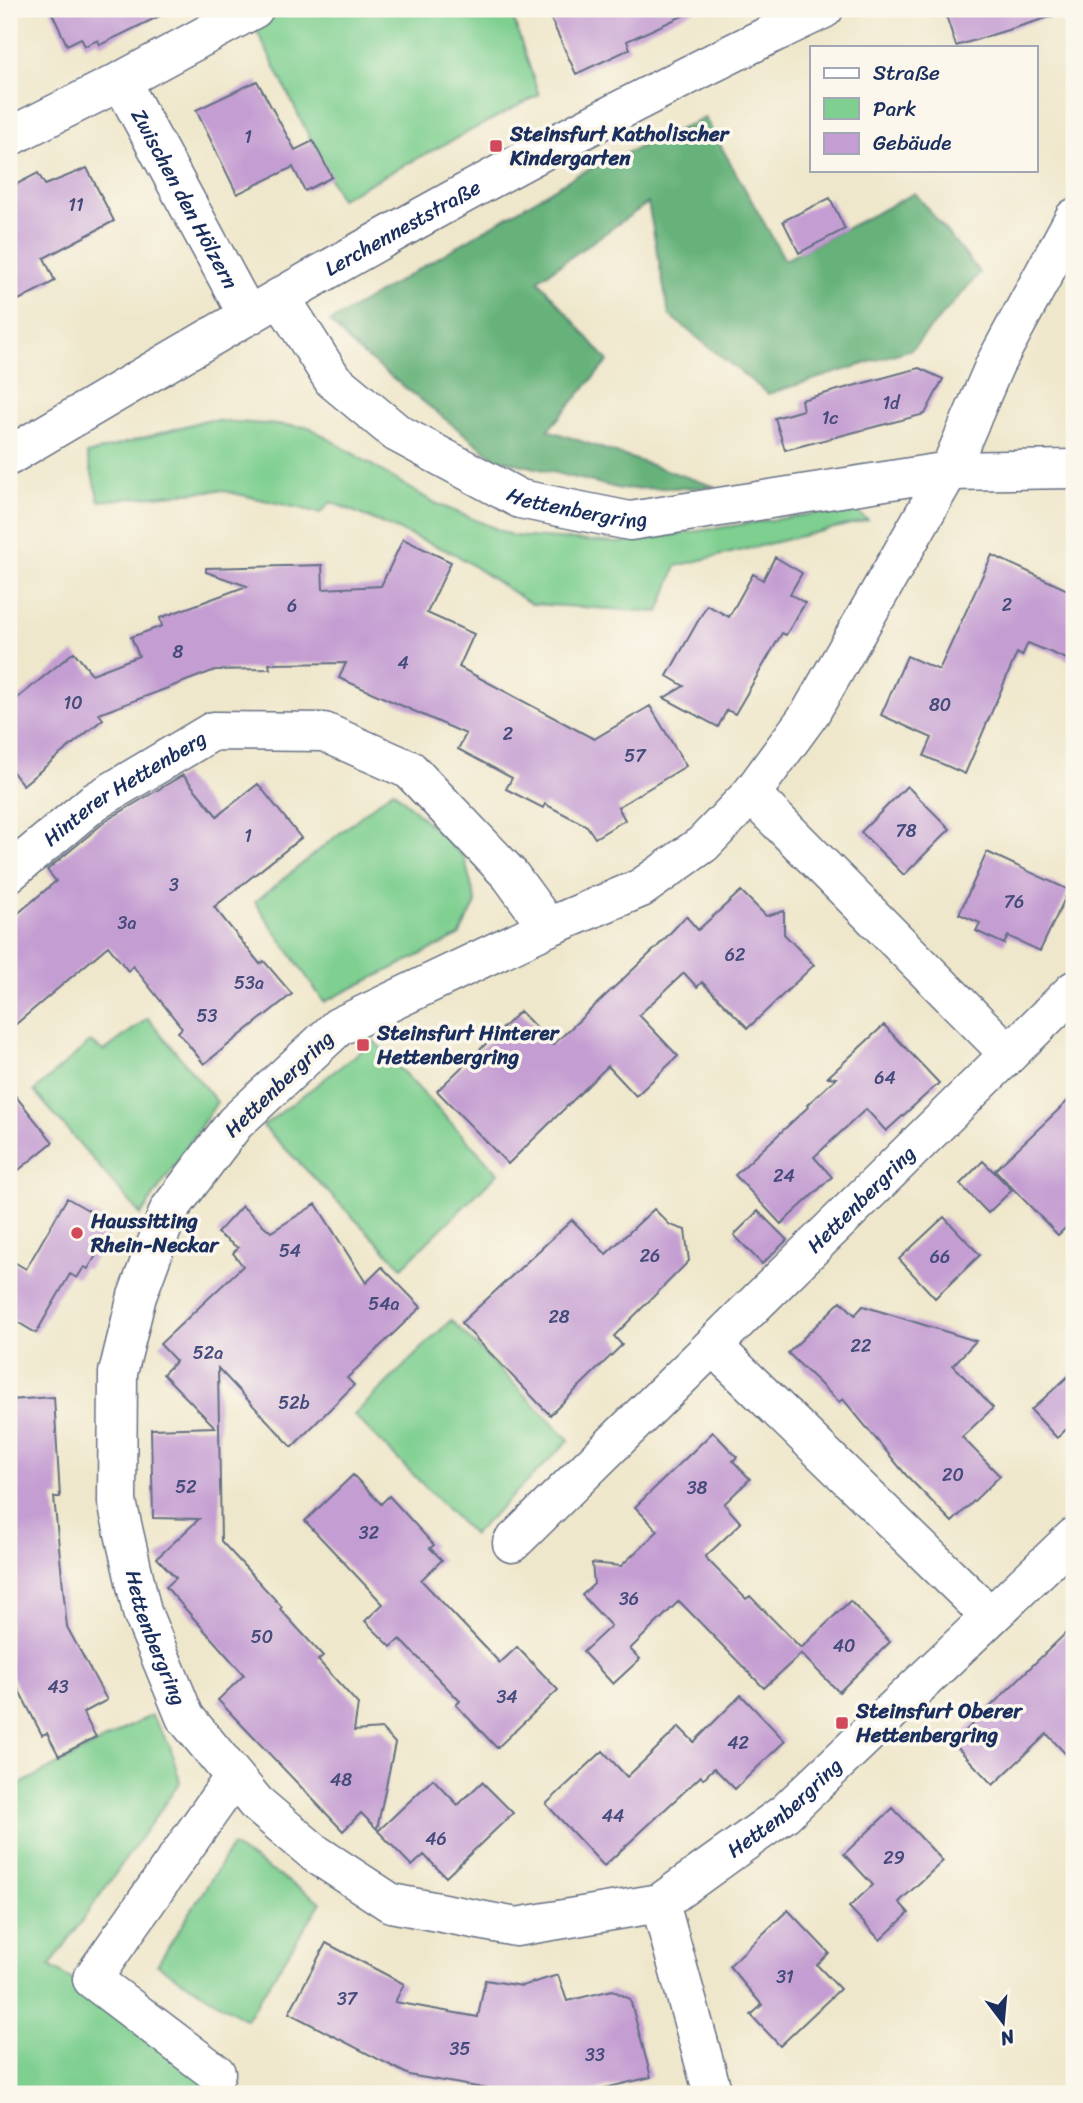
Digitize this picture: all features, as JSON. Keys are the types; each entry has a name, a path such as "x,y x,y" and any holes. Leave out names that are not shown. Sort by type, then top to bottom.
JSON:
{"street":[{"path":"9,137 121,81 254,9"},
{"name":"Lerchenneststraße","path":"9,456 248,316 607,117 824,9"},
{"name":"Zwischen den Hölzern","path":"121,81 248,316"},
{"path":"949,471 995,364 1074,218"},
{"name":"Hettenbergring","path":"281,298 332,380 397,433 520,499 630,521 949,471 1074,470"},
{"name":"Hettenbergring","path":"949,471 811,712 751,793 703,844 641,888 548,928 338,1027 234,1123 169,1210 141,1284 118,1373 117,1503 142,1612 185,1717 256,1804 316,1854 391,1902 516,1927 660,1903 785,1813 989,1615 1074,1537"},
{"name":"Hinterer Hettenberg","path":"9,873 94,802 213,731 324,732 410,770 510,875 548,928"},
{"path":"751,793 1009,1054"},
{"name":"Hettenbergring","path":"512,1543 1074,990"},
{"path":"714,1347 989,1615"},
{"path":"216,2073 92,1979 234,1777"},
{"path":"660,1903 713,2094"}],"green space":[{"path":"288,9 510,9 539,95 340,199 254,25"},
{"path":"705,118 785,260 915,193 980,273 912,349 768,394 669,315 648,203 538,280 608,361 548,430 716,487 621,489 495,458 356,349 330,322 577,175"},
{"path":"206,420 309,427 433,502 513,536 619,543 851,508 868,520 676,566 659,612 531,604 455,554 331,502 320,513 220,490 99,501 87,454"},
{"path":"393,790 464,857 476,903 459,936 324,1002 255,902"},
{"path":"148,1018 217,1102 141,1215 34,1091 90,1042 104,1051"},
{"path":"374,1041 498,1173 402,1267 263,1126"},
{"path":"451,1320 569,1440 473,1535 354,1415"},
{"path":"151,1715 170,1746 180,1782 50,1966 103,1999 219,2094 9,2094 9,1790"},
{"path":"232,1846 321,1902 246,2020 157,1965"}],"building":[{"path":"50,9 174,9 100,45 98,40 85,46 81,38 67,45"},
{"path":"568,9 698,9 627,41 630,49 576,74 550,17"},
{"path":"944,9 1052,9 1053,16 956,46"},
{"path":"257,81 295,150 313,141 332,177 305,191 293,167 237,194 196,110"},
{"path":"87,168 114,221 44,258 55,281 9,305 9,188 38,173 45,185"},
{"path":"830,198 845,229 799,253 783,221"},
{"path":"919,368 943,379 925,414 785,450 775,418 803,410 801,400"},
{"path":"403,539 451,562 427,613 474,634 459,667 594,739 650,706 686,766 618,807 625,820 595,838 587,826 545,804 543,808 506,789 512,778 458,749 466,734 339,678 346,663 269,664 270,669 215,670 99,714 103,719 23,785 9,767 9,705 74,652 92,674 139,656 131,637 162,626 160,618 247,586 206,572 206,568 322,565 323,589 381,586"},
{"path":"992,555 1074,593 1074,662 1028,643 1022,656 1017,653 965,774 924,756 932,738 881,715 907,656 939,670"},
{"path":"775,557 802,573 790,594 805,603 786,635 782,633 735,714 727,710 718,727 664,698 684,686 667,676 707,605 729,617 753,574 763,580"},
{"path":"183,775 217,816 258,784 301,838 214,907 260,964 264,961 292,994 204,1064 178,1032 182,1028 133,966 128,971 108,946 9,1030 9,921 56,881 47,870 107,820"},
{"path":"907,786 950,829 904,875 861,832"},
{"path":"987,852 1069,890 1040,951 1008,936 1004,944 976,931 980,923 959,914"},
{"path":"741,891 766,916 784,911 784,934 814,965 748,1028 702,982 697,987 684,973 639,1015 678,1056 636,1096 608,1066 508,1164 437,1091 520,1011 553,1045 686,916 698,930"},
{"path":"884,1025 939,1083 886,1131 866,1109 814,1157 832,1177 781,1224 735,1175 808,1107 807,1105 836,1078 828,1077"},
{"path":"9,1088 53,1142 9,1178"},
{"path":"1074,1095 1074,1220 1058,1235 995,1170"},
{"path":"983,1161 1012,1190 988,1213 960,1184"},
{"path":"67,1198 114,1225 88,1269 84,1267 77,1278 70,1274 36,1333 9,1317 9,1259 26,1269"},
{"path":"316,1204 366,1283 382,1267 421,1307 347,1378 354,1385 292,1447 218,1368 221,1541 282,1607 280,1609 323,1656 318,1660 358,1704 354,1731 382,1729 395,1743 377,1829 361,1813 343,1831 218,1700 244,1675 166,1587 176,1578 157,1558 199,1519 153,1518 151,1429 215,1427 163,1374 176,1361 160,1344 243,1266 233,1253 238,1248 217,1233 242,1206 271,1232"},
{"path":"654,1209 670,1225 685,1230 689,1261 614,1336 622,1345 550,1415 461,1323 572,1220 606,1254"},
{"path":"758,1211 787,1240 762,1264 734,1235"},
{"path":"944,1217 980,1255 935,1298 899,1259"},
{"path":"841,1301 855,1315 863,1306 976,1341 953,1365 993,1408 962,1437 1000,1476 952,1522 906,1475 843,1399 839,1402 788,1353"},
{"path":"1074,1371 1074,1422 1057,1438 1031,1410"},
{"path":"54,1397 60,1497 54,1497 67,1627 107,1700 83,1713 96,1737 59,1756 47,1733 42,1735 9,1671 9,1400"},
{"path":"713,1432 737,1457 733,1461 750,1479 724,1504 741,1523 705,1557 746,1599 750,1596 801,1648 850,1601 890,1642 839,1692 801,1654 764,1688 679,1601 630,1649 640,1659 613,1684 583,1652 611,1626 582,1595 594,1584 592,1563 621,1566 658,1531 635,1507"},
{"path":"353,1475 381,1504 389,1496 434,1545 430,1548 442,1560 421,1580 500,1663 517,1647 558,1690 497,1748 456,1705 460,1701 400,1639 391,1647 365,1621 383,1604 305,1521"},
{"path":"1074,1625 1074,1763 1047,1734 993,1785 953,1743"},
{"path":"741,1695 785,1741 735,1789 714,1768 703,1779 701,1776 604,1866 546,1804 603,1751 627,1777 679,1727 694,1742"},
{"path":"433,1779 458,1805 482,1782 513,1813 446,1877 424,1855 412,1866 378,1831"},
{"path":"893,1808 943,1861 899,1902 909,1913 880,1940 849,1907 873,1885 844,1854"},
{"path":"788,1910 829,1953 817,1965 840,1989 780,2046 751,2015 762,2005 729,1966"},
{"path":"326,1943 404,1984 395,2002 478,2017 485,1980 522,1986 558,1975 567,2001 612,1990 630,1999 651,2077 580,2094 557,2094 500,2091 409,2075 289,2013"}],"place":[{"name":"Steinsfurt Katholischer Kindergarten","path":"496,146"},
{"name":"Steinsfurt Hinterer Hettenbergring","path":"363,1045"},
{"name":"Haussitting Rhein-Neckar","path":"77,1233"},
{"name":"Steinsfurt Oberer Hettenbergring","path":"842,1723"}]}
